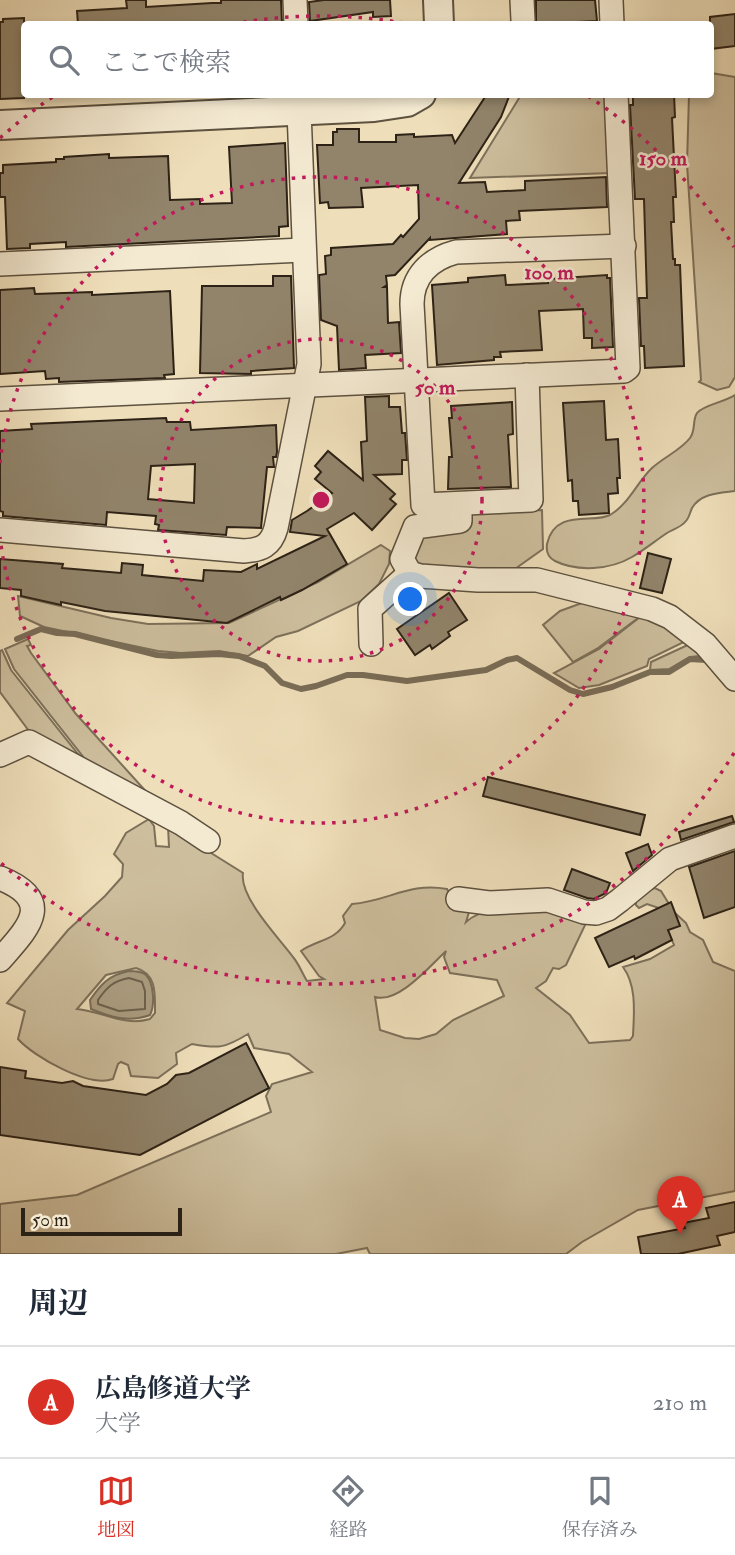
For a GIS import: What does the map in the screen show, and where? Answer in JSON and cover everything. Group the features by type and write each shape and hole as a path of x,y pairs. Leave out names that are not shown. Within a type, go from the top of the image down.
{"street":[{"path":"295,0 296,21"},
{"path":"438,0 439,21"},
{"path":"611,0 612,21"},
{"path":"0,125 382,107 414,98"},
{"path":"0,399 624,372 628,368 616,98"},
{"path":"0,530 244,551 263,548 269,543 276,528 309,364 299,111"},
{"path":"527,375 531,500 423,505 412,295 423,271 437,258 456,252 624,246"},
{"path":"0,264 303,250"},
{"path":"460,504 460,521 415,527 402,559 410,573 478,580 537,580 652,608 670,617 705,644 735,678"},
{"path":"371,644 370,609 410,573"},
{"path":"0,755 29,742 181,823 208,841"},
{"path":"458,899 489,903 548,900 584,912 596,913 620,900 670,859 735,836"},
{"path":"0,878 18,885 28,897 33,913 29,927 0,960"}],"shaded area":[{"path":"714,74 735,77 735,377 729,387 717,390 699,382 701,380 687,164 689,98 714,98"},
{"path":"519,98 606,98 610,173 470,178"},
{"path":"735,395 735,491 700,499 683,524 614,565 573,567 550,558 547,544 551,533 558,526 575,519 603,517 617,510 652,468 690,438 697,413"},
{"path":"542,510 543,549 512,571 418,565 411,557 419,535 470,527 470,514"},
{"path":"381,545 390,551 389,564 379,584 361,601 298,631 276,637 248,656 219,651 158,651 44,627 20,616 18,596 148,624 229,623 318,582"},
{"path":"590,600 642,615 598,648 573,662 543,625 560,611"},
{"path":"644,614 688,640 649,659 647,666 599,685 579,688 554,673 599,649"},
{"path":"28,639 31,645 27,646 31,653 76,714 151,797 92,768 14,669 5,649"},
{"path":"692,643 701,653 700,656 690,657 669,669 650,670 651,662"},
{"path":"2,650 11,670 86,764 29,731 0,692"},
{"path":"149,819 154,826 156,846 169,847 168,826 243,873 243,883 253,905 295,960 307,981 324,979 301,951 331,937 341,929 345,923 343,916 352,904 410,890 447,889 454,904 470,909 466,922 487,911 528,906 587,921 566,965 559,969 553,968 546,981 536,988 570,1015 589,1043 630,1040 633,1036 633,991 623,967 650,959 674,945 659,908 647,904 639,908 636,905 636,900 646,891 655,888 661,891 690,932 703,940 713,962 735,971 735,1191 638,1210 566,1254 370,1254 367,1248 336,1254 0,1254 0,1204 77,1195 271,1112 266,1096 272,1084 312,1072 289,1054 254,1048 248,1034 222,1046 192,1044 176,1053 177,1064 158,1078 131,1076 128,1065 121,1062 113,1079 103,1081 62,1069 36,1054 18,1039 25,1011 7,1003 68,930 122,877 123,864 114,854 126,833","holes":["446,951 444,957 450,973 497,980 504,996 453,1020 436,1034 419,1039 405,1038 380,1030 375,997 394,995 423,974","136,968 148,975 153,986 155,1013 150,1019 122,1020 77,1009 106,975"]}],"water":[{"path":"129,971 146,975 151,983 153,1006 150,1015 135,1019 120,1018 91,1009 90,1000 102,985 116,975"}],"building":[{"path":"126,0 146,0 146,7 221,3 221,0 281,0 282,21 78,21 77,11 127,8"},
{"path":"390,0 391,16 373,17 373,12 310,21 309,2"},
{"path":"536,0 595,0 597,21 536,21"},
{"path":"735,14 735,46 714,49 714,21 710,21 710,17"},
{"path":"24,18 24,21 21,21 21,98 24,98 0,99 0,22 3,22 3,19"},
{"path":"484,98 508,98 501,117 459,183 485,182 487,192 525,190 525,181 606,177 607,207 519,211 520,220 506,221 507,234 430,238 395,275 386,276 387,285 384,287 387,287 388,323 399,322 401,353 365,355 366,368 339,370 337,326 321,320 319,275 326,274 325,256 331,255 331,248 393,244 401,235 403,237 419,219 418,185 361,188 363,207 329,208 328,202 320,203 317,145 333,145 333,132 337,132 337,129 359,129 359,142 396,142 396,135 414,134 414,137 452,135 455,143"},
{"path":"633,98 674,98 675,117 672,118 676,197 673,197 674,222 671,222 673,259 675,265 680,265 684,366 645,368 644,346 641,346 639,298 647,298 644,199 635,199 630,105 633,105"},
{"path":"285,143 288,226 279,227 279,236 66,247 66,242 30,244 30,248 7,249 5,197 0,197 0,173 3,173 3,165 56,162 56,159 64,157 109,154 109,158 168,156 170,200 200,199 200,204 232,203 229,147"},
{"path":"505,275 506,285 548,283 548,279 607,275 607,278 610,278 613,347 592,348 592,338 584,338 583,309 539,311 542,350 500,352 501,357 494,357 494,360 437,365 432,285"},
{"path":"273,276 291,276 294,368 251,371 251,374 200,373 202,286 273,286"},
{"path":"34,288 35,294 92,292 92,295 170,291 174,374 164,375 165,378 59,382 59,378 46,379 45,371 0,374 0,290"},
{"path":"389,396 389,407 400,407 407,460 402,460 402,474 374,475 395,494 390,499 396,504 372,530 354,513 327,529 347,564 302,590 281,600 280,597 227,623 105,611 61,602 61,605 21,596 21,590 0,588 0,559 63,564 62,568 121,573 122,563 143,565 142,575 203,581 204,570 241,572 257,564 257,569 325,536 290,532 292,520 314,506 313,503 332,493 315,479 321,472 315,466 328,451 363,480 361,442 367,441 365,397"},
{"path":"604,401 606,440 618,439 618,493 608,494 609,513 579,515 578,501 573,501 572,480 568,481 563,403"},
{"path":"512,402 513,434 508,435 511,487 448,489 449,457 452,457 449,418 452,418 451,406"},
{"path":"166,418 167,422 190,422 191,430 276,425 277,452 276,457 273,457 274,467 267,467 261,528 227,527 226,535 158,530 159,525 155,524 156,516 107,512 106,525 3,516 0,511 0,431 32,429 31,424","holes":["195,464 194,503 148,499 151,466"]},
{"path":"648,553 671,559 662,593 640,588"},
{"path":"449,593 467,620 448,632 450,636 432,649 430,645 415,655 397,629"},
{"path":"488,777 645,815 640,835 483,796"},
{"path":"732,816 734,822 681,840 679,832"},
{"path":"648,844 652,855 633,871 626,853"},
{"path":"735,851 735,907 704,918 689,867"},
{"path":"572,869 610,883 606,893 594,899 564,890"},
{"path":"671,902 680,926 668,930 672,940 635,959 634,956 609,967 595,938"},
{"path":"246,1043 269,1088 140,1155 0,1135 0,1067 26,1071 25,1078 62,1083 73,1081 83,1086 146,1095 167,1084 176,1075 189,1073"},
{"path":"735,1202 735,1232 717,1236 720,1245 678,1254 641,1254 638,1237 685,1228 683,1223 709,1218 706,1208"}],"waterway":[{"path":"17,639 41,629 75,634 157,655 239,656 265,666 282,683 301,689 347,675 407,681 486,670 517,658 570,690 583,694 612,687 650,672 669,672 690,659 706,660"}],"place":[{"name":"広島修道大学","path":"680,1234"}]}
